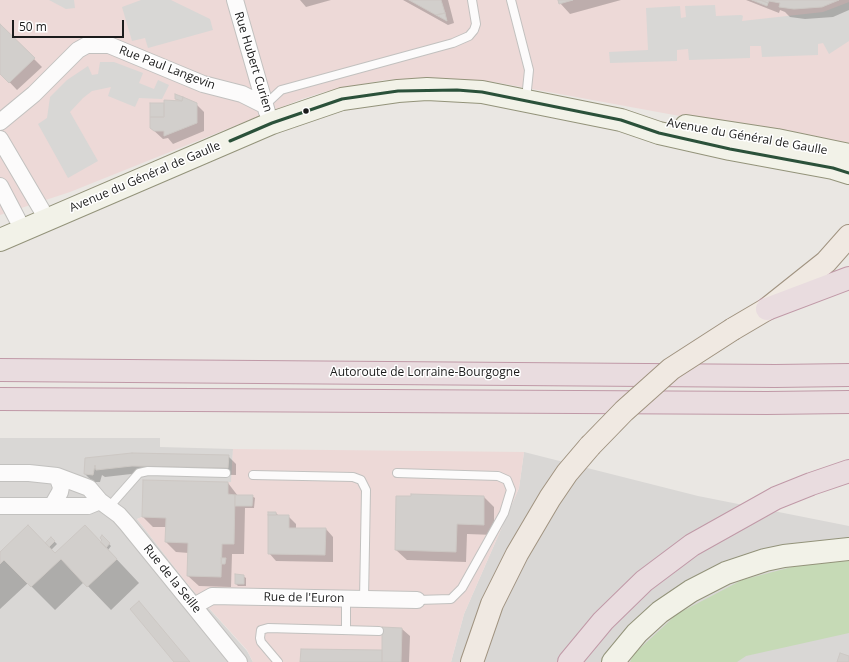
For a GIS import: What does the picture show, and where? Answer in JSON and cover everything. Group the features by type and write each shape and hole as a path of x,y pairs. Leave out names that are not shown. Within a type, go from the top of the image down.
{"highway":[{"path":"767,309 849,278"},
{"name":"Autoroute de Lorraine-Bourgogne","path":"0,370 775,376 849,375"},
{"path":"0,399 767,404 849,402"},
{"path":"569,662 603,621 638,587 692,545 776,498 849,471"}],"main road":[{"name":"Avenue du Général de Gaulle","path":"0,240 268,114 342,99 398,91 457,90 482,92 526,100 621,120 673,136 730,149 833,168 849,173"},
{"name":"Avenue du Général de Gaulle","path":"621,120 661,122 745,134 849,154"},
{"path":"472,662 492,604 516,554 567,473 590,446 654,383 682,362 767,309 826,262 849,236"},
{"path":"613,662 637,633 660,612 691,591 726,573 765,560 784,556 849,549"}],"street":[{"name":"Rue Hubert Curien","path":"235,0 268,114"},
{"name":"Rue Paul Langevin","path":"0,122 34,94 78,50 87,46 98,45 109,45 203,84 242,94 268,114"},
{"path":"0,140 47,219"},
{"path":"0,186 23,230"},
{"name":"Rue de la Seille","path":"0,473 29,473 57,476 89,488 127,524 239,662"},
{"path":"52,506 61,488 57,476"},
{"path":"0,506 88,506 105,504"},
{"name":"Rue de l'Euron","path":"194,606 212,596 417,600"}],"lane":[{"path":"268,114 281,90 453,43 469,36 474,30 476,24 472,0"},
{"path":"511,0 529,70 526,100"},
{"path":"105,504 139,473 148,471 226,473"},
{"path":"397,473 498,476 507,480 511,490 504,513 462,588 451,599 417,600"},
{"path":"253,475 354,477 361,480 366,490 364,599"},
{"path":"346,599 346,630"},
{"path":"278,662 261,642 260,638 262,630 268,628 379,631"}],"shaded area":[{"path":"0,0 849,0 849,147 494,82 442,78 384,80 324,92 302,99 70,192 0,215"},
{"path":"49,0 74,0 75,8 66,9"},
{"path":"141,0 171,0 210,19 213,30 148,48 145,38 132,41 122,7"},
{"path":"849,2 849,41 829,54 823,43 818,44 818,55 762,57 761,46 750,46 750,58 689,60 688,49 677,50 677,61 610,63 609,52 648,50 646,8 680,6 681,18 686,17 685,6 715,5 716,16 741,15 743,16 742,21 823,12"},
{"path":"100,62 114,62 143,73 139,83 154,89 158,80 169,85 162,99 139,98 135,107 108,96 111,87 92,91 83,98 70,112 98,161 68,178 38,124 47,118 50,97 67,80 88,66 92,75 98,74"},
{"path":"0,438 160,438 160,447 233,449 232,482 137,519 189,586 247,651 253,662 0,662"},
{"path":"233,449 524,452 519,488 464,614 451,662 253,662 247,650 189,586 137,519 142,517 143,480 231,482"},
{"path":"524,452 698,496 849,526 849,662 451,662 464,614 519,488"}],"green space":[{"path":"849,561 849,633 746,656 737,662 630,662 634,654 677,614 742,580 807,563"}],"building":[{"path":"409,0 441,0 445,13 436,15"},
{"path":"558,0 573,0 559,4"},
{"path":"752,0 760,0 768,3 767,6"},
{"path":"760,0 839,0 822,7 794,9 779,7 780,3 769,1 768,3"},
{"path":"445,13 447,21 436,15"},
{"path":"0,24 35,58 9,83 0,74"},
{"path":"175,94 183,97 182,101 175,99"},
{"path":"183,97 197,103 197,123 164,136 164,131 154,131 150,128 150,117 164,117 164,100 182,101"},
{"path":"150,103 164,103 164,117 150,117"},
{"path":"132,453 229,455 228,468 132,466 96,470 95,465 93,475 84,474 85,458"},
{"path":"143,480 228,482 228,494 235,495 234,544 222,544 221,577 187,576 188,543 165,542 166,518 142,517"},
{"path":"411,494 484,496 484,525 457,524 456,552 395,550 396,496 411,496"},
{"path":"235,495 253,495 252,506 235,506"},
{"path":"268,512 276,512 276,515 268,515"},
{"path":"268,515 289,515 289,528 326,528 325,555 268,554"},
{"path":"28,525 55,553 85,525 117,559 87,587 61,559 31,587 4,560 0,564 0,552"},
{"path":"102,535 110,543 106,548 100,542 102,540 100,538"},
{"path":"51,537 55,541 49,547 45,543"},
{"path":"221,558 226,558 225,564 221,564"},
{"path":"235,574 244,575 244,584 235,584"},
{"path":"139,601 190,662 174,662 130,609"},
{"path":"382,627 402,628 401,662 382,662"},
{"path":"301,649 382,650 382,662 300,662"},
{"path":"840,653 849,656 849,662 837,662"}],"transit line":[{"path":"230,141 272,123 342,99 398,91 457,90 482,92 621,120 659,133 730,149 833,168 849,173"}]}
